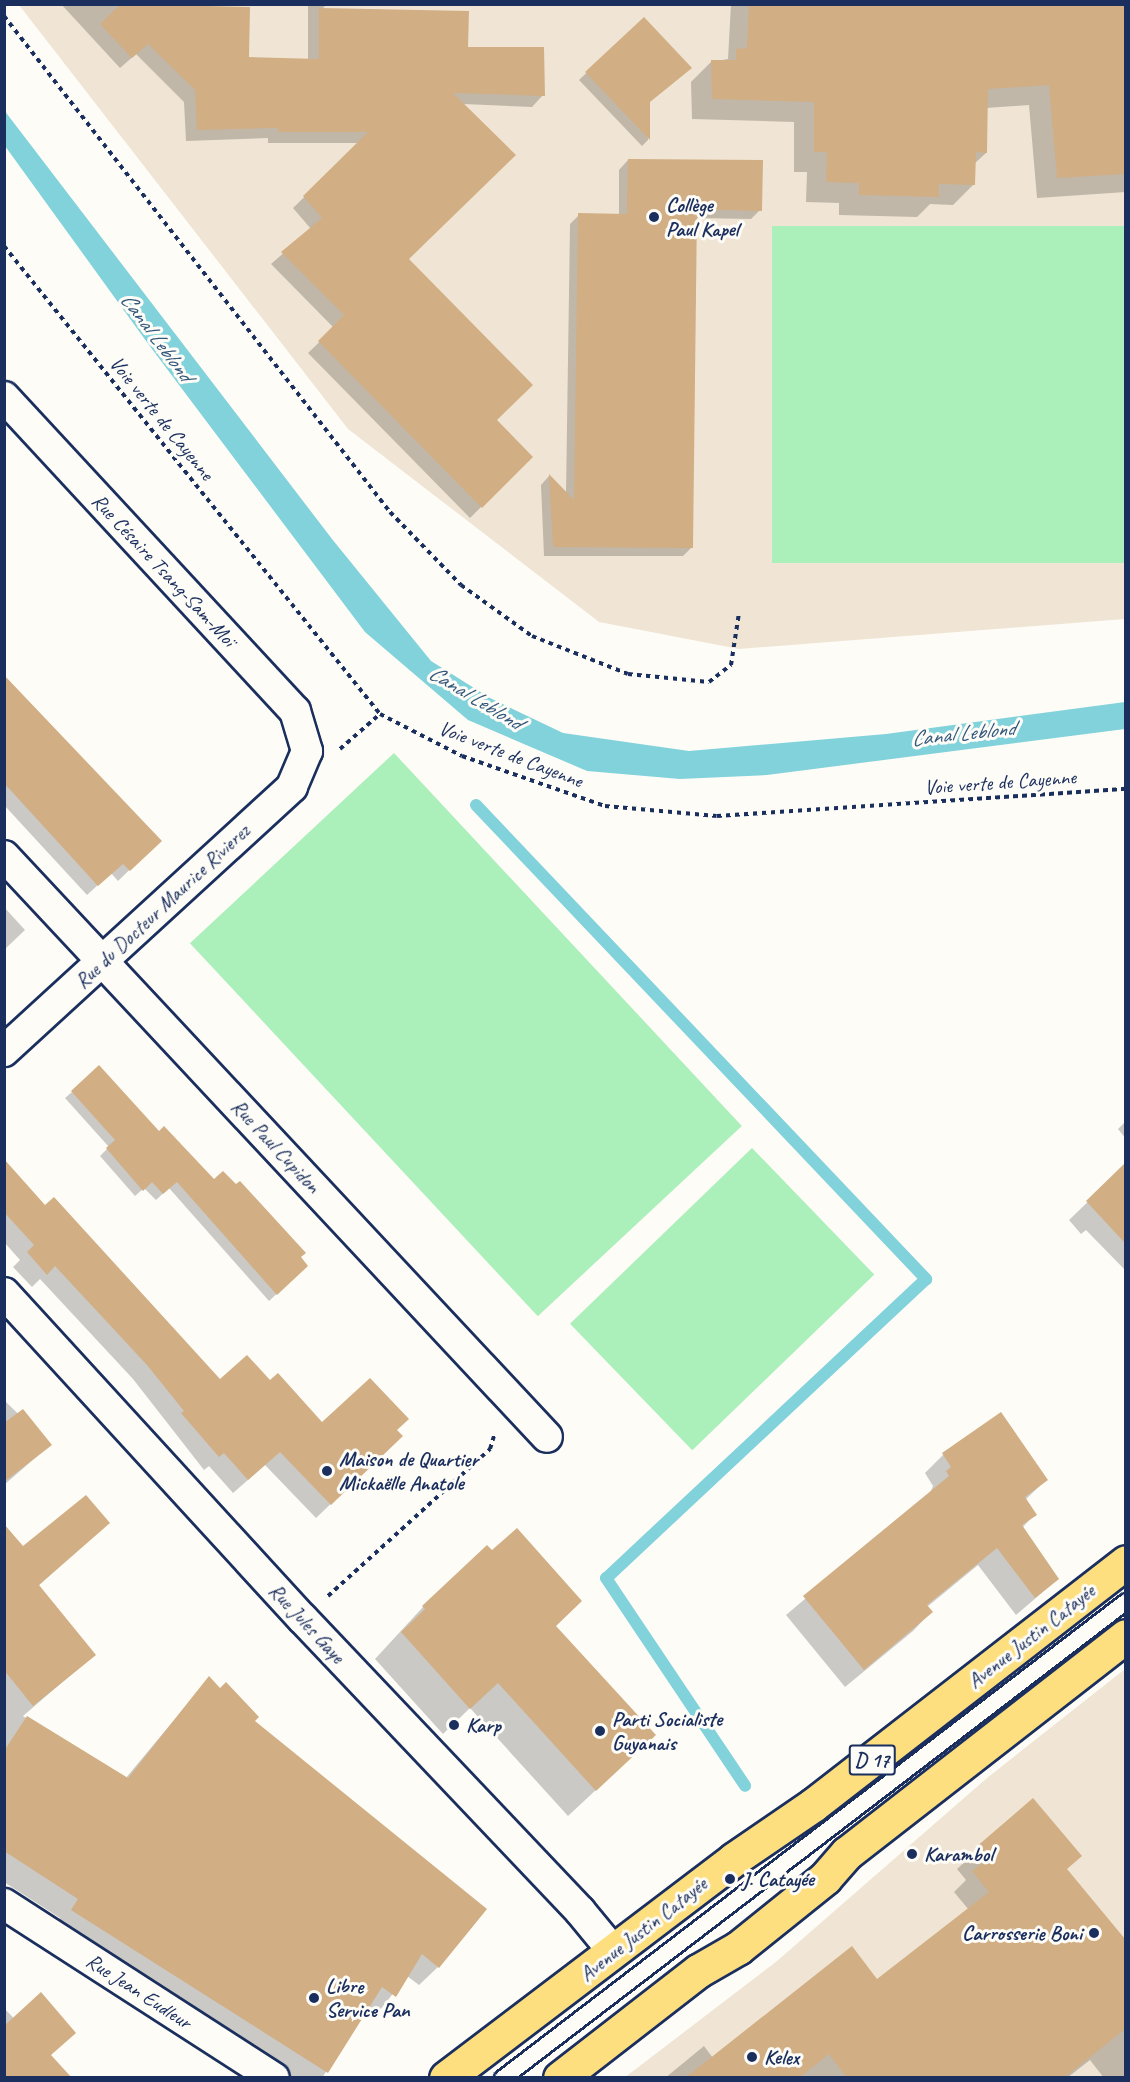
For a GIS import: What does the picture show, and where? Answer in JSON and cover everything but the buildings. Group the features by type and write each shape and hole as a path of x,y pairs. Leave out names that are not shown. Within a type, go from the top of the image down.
{"main road":[{"name":"Avenue Justin Catayée","path":"446,2078 734,1859 813,1805 1125,1562"},
{"name":"D 17","path":"560,2078 698,1971 738,1948 825,1878 847,1853 1125,1636"}],"street":[{"name":"Rue Césaire Tsang-Sam-Moï","path":"4,398 295,711 307,751"},
{"name":"Rue du Docteur Maurice Rivierez","path":"4,1051 292,787 307,751"},
{"name":"Rue Paul Cupidon","path":"4,856 103,960 506,1397 547,1437"},
{"name":"Rue Jules Gaye","path":"4,1293 303,1619 580,1911 613,1951"},
{"name":"Rue Jean Eudleur","path":"4,1904 274,2078"}],"lane":[{"path":"502,2078 1125,1601"}],"path":[{"path":"4,16 390,512 461,585 532,636 628,674 709,682 731,665 740,613"},
{"name":"Voie verte de Cayenne","path":"4,246 380,714 462,756 605,806 717,816 1125,789"},
{"path":"307,751 334,754 380,714"},
{"path":"303,1619 490,1449 506,1397"}],"shaded area":[{"name":"Collège Paul Kapel","path":"19,5 1125,5 1125,619 739,649 599,622 348,429"},
{"path":"1125,1669 1125,2077 624,2078 777,1961 987,1778"}],"green space":[{"path":"772,226 1125,226 1125,563 772,563"},
{"path":"394,753 742,1126 538,1316 190,943"},
{"path":"752,1148 874,1275 692,1450 570,1324"}],"water":[{"name":"Canal Leblond","path":"4,110 332,539 431,661 490,698 563,733 689,751 886,734 1125,702 1125,729 767,775 680,779 587,771 468,720 365,632 149,345 5,146"}],"waterway":[{"path":"476,805 926,1279 606,1578 745,1786"}],"place":[{"name":"Collège Paul Kapel","path":"654,217"},
{"name":"Maison de Quartier Mickaëlle Anatole","path":"327,1471"},
{"name":"Karp","path":"454,1725"},
{"name":"Parti Socialiste Guyanais","path":"600,1731"},
{"name":"Karambol","path":"912,1854"},
{"name":"J. Catayée","path":"730,1879"},
{"name":"Carrosserie Boni","path":"1094,1933"},
{"name":"Libre Service Pan","path":"314,1998"},
{"name":"Kelex","path":"752,2057"}]}
